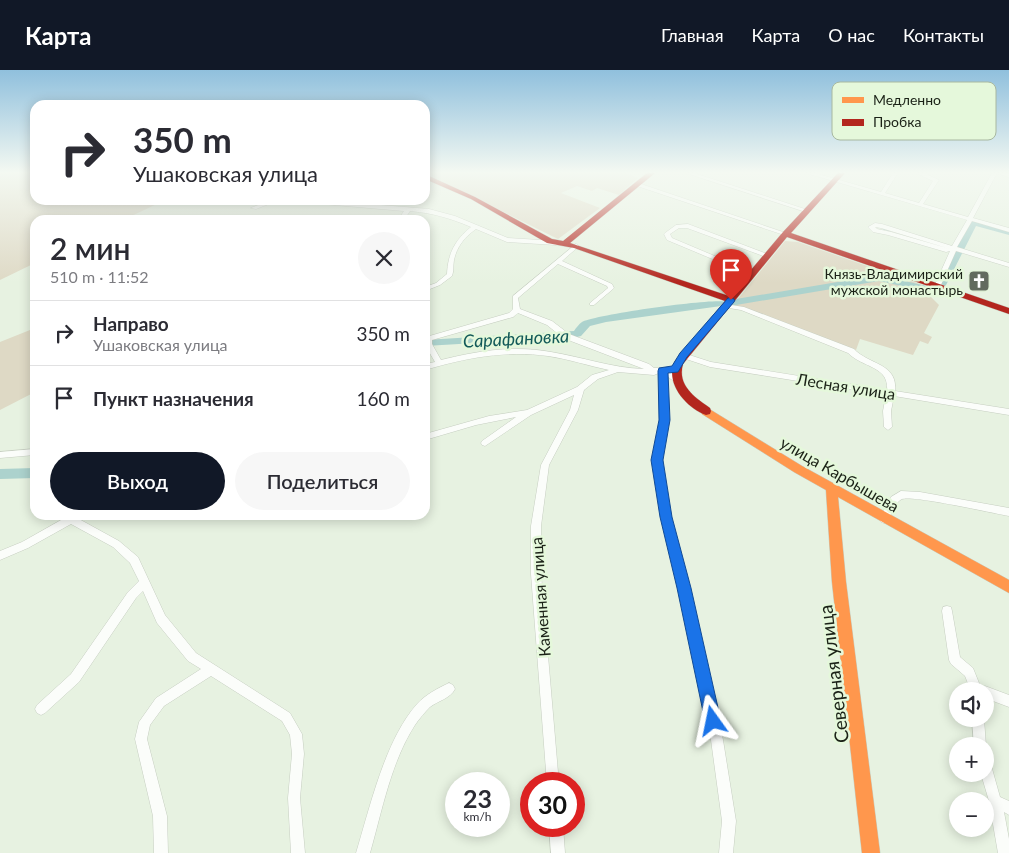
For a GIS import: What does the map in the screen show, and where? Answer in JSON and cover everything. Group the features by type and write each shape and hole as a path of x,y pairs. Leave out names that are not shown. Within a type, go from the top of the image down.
{"main road":[{"path":"496,210 565,244 728,303"},
{"path":"565,244 608,210"},
{"path":"676,374 683,355 786,234 810,210"},
{"path":"786,234 1009,311"},
{"name":"улица Карбышева","path":"676,374 697,405 748,439 832,490 1009,587"},
{"name":"Северная улица","path":"832,490 840,591 872,853"}],"street":[{"path":"404,215 408,210"},
{"path":"411,210 453,217 507,240 565,244 558,262 515,297 517,310"},
{"path":"713,210 786,234"},
{"path":"800,210 808,212"},
{"path":"935,210 1009,230"},
{"path":"943,289 954,248 976,210"},
{"path":"954,248 946,250 889,233 875,231 871,227 875,225 882,226 954,248 1009,265"},
{"path":"430,287 438,284 450,275 450,260 453,249 461,237 474,226"},
{"path":"753,274 669,239 667,234 678,226 688,226 768,256"},
{"path":"558,262 610,285 611,288 592,304"},
{"path":"728,303 851,351 860,360 885,370 891,377 892,393 886,411 888,427"},
{"path":"430,340 434,336 510,315 517,310"},
{"path":"517,310 547,321 556,326 566,336 658,371 676,374"},
{"path":"430,348 439,363"},
{"path":"430,366 464,356 517,351 550,354 618,371 658,371"},
{"name":"Лесная улица","path":"683,355 710,364 1009,412"},
{"path":"484,443 528,413 580,389 595,377 618,371"},
{"path":"658,371 664,420 657,460 666,517 684,588 717,740 729,821 726,853"},
{"name":"Каменная улица","path":"552,772 536,574 536,526 545,465 574,410 580,389"},
{"path":"430,436 489,419 528,413"},
{"path":"0,455 30,452"},
{"name":"улица Карбышева","path":"884,519 894,500 901,494 1009,512"},
{"path":"0,556 26,545 70,520"},
{"path":"80,520 116,544 134,560 160,619 192,657 286,718 296,734 298,754 294,798 298,853"},
{"path":"41,708 75,678 132,595 144,583"},
{"path":"947,611 955,660 969,672 975,682"},
{"path":"161,853 160,816 141,739 145,722 160,702 210,670"},
{"path":"363,853 390,768 409,723 422,707 449,689"},
{"path":"994,696 1009,701"},
{"path":"990,782 996,801 1004,853"},
{"path":"996,801 1009,808"},
{"path":"557,837 558,853"}],"shaded area":[{"path":"0,210 145,210 134,215 30,215 30,265 0,280"},
{"path":"499,210 598,210 558,239"},
{"path":"785,241 798,242 931,288 931,297 939,305 924,333 932,337 928,344 920,341 913,355 860,339 856,350 733,305"},
{"path":"30,330 30,395 0,410 0,342"}],"waterway":[{"name":"Сарафановка","path":"960,249 974,223 1009,232"},
{"path":"883,229 890,231"},
{"name":"Сарафановка","path":"730,303 879,278 938,291 959,251"},
{"name":"Сарафановка","path":"430,343 577,334 586,324 606,319 721,303"},
{"name":"Сарафановка","path":"0,474 30,473"}],"traffic: slow":[{"path":"706,411 798,469 1009,587"},
{"path":"832,490 839,582 871,853"}],"traffic: jam":[{"path":"494,210 550,241 576,246 731,300"},
{"path":"565,243 607,210"},
{"path":"706,411 688,397 679,385 676,378 678,363 808,210"},
{"path":"786,234 1009,311"}],"place":[{"name":"Князь-Владимирский мужской монастырь","path":"979,281"}],"route":[{"path":"713,721 684,588 666,517 657,460 664,420 663,371 675,369 683,355 731,300"}]}
